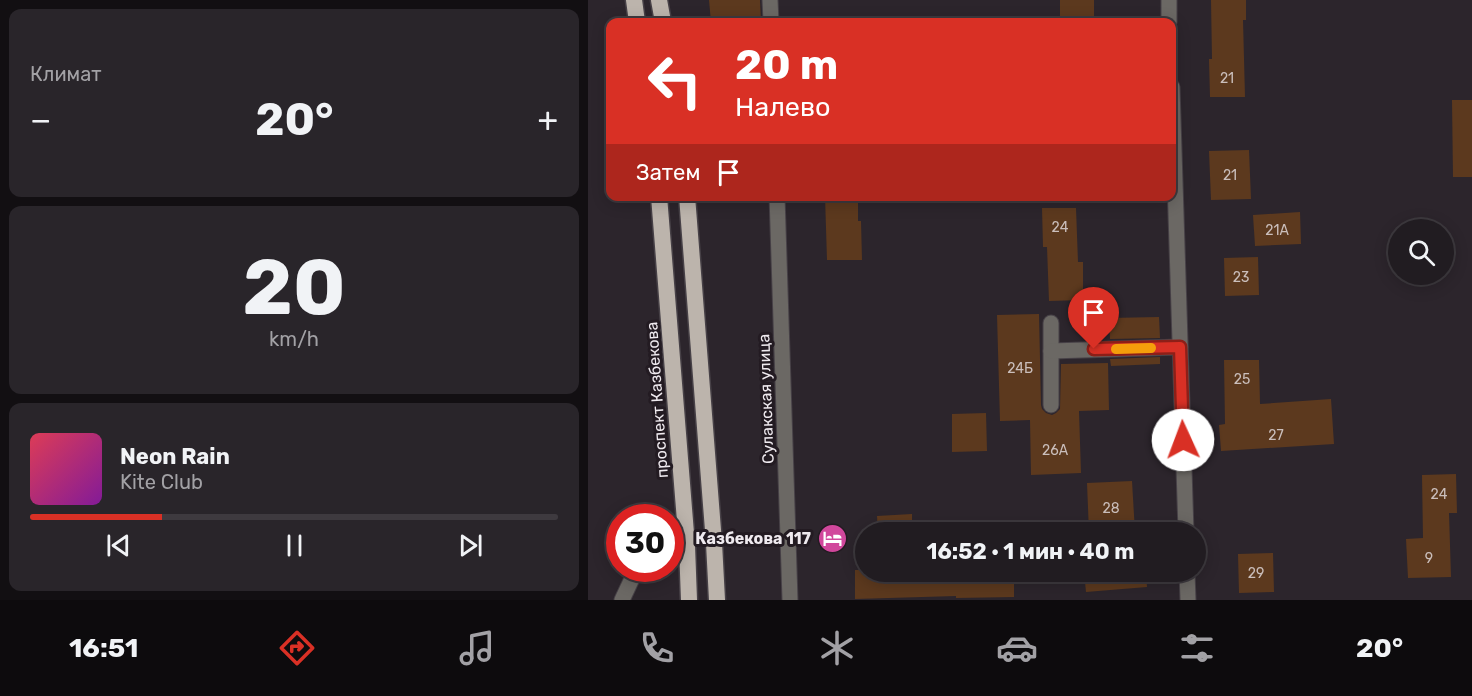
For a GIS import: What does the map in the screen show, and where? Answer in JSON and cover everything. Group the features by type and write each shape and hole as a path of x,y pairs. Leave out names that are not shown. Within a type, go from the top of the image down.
{"highway":[{"path":"633,0 636,18"},
{"path":"659,0 662,18"},
{"name":"проспект Казбекова","path":"659,201 687,546 689,600"},
{"path":"687,201 717,600"}],"street":[{"path":"770,0 771,18"},
{"path":"1169,0 1169,18"},
{"name":"Сулакская улица","path":"777,201 790,600"},
{"path":"1176,201 1186,522"},
{"path":"1051,323 1051,405"},
{"path":"1051,351 1180,347"},
{"path":"622,600 630,582"},
{"path":"1187,582 1188,600"}],"building":[{"path":"709,0 760,0 761,18 711,18"},
{"path":"1060,0 1094,0 1094,18 1060,18"},
{"path":"1211,0 1246,0 1246,20 1243,20 1245,97 1210,97"},
{"path":"1452,100 1472,100 1472,177 1453,177"},
{"path":"1249,150 1251,199 1211,200 1209,151"},
{"path":"825,201 858,201 862,260 827,260"},
{"path":"1042,208 1076,208 1078,262 1083,262 1083,300 1049,301 1047,247 1043,247"},
{"path":"1300,212 1301,244 1255,246 1253,215"},
{"path":"1258,257 1259,295 1225,296 1224,258"},
{"path":"1039,314 1041,405 1046,413 1052,415 1060,409 1061,364 1108,363 1109,410 1079,411 1081,473 1031,475 1030,420 1000,421 997,315"},
{"path":"1159,317 1160,338 1110,339 1109,318"},
{"path":"1160,357 1160,364 1111,366 1110,359"},
{"path":"1224,360 1259,360 1260,404 1331,399 1334,444 1221,451 1219,425 1225,424"},
{"path":"986,413 987,451 952,452 952,414"},
{"path":"1456,474 1457,513 1449,513 1451,577 1408,578 1406,539 1423,538 1422,475"},
{"path":"1132,481 1134,522 1089,522 1087,483"},
{"path":"912,514 912,522 877,522 877,516"},
{"path":"1273,553 1274,592 1239,593 1238,554"},
{"path":"855,582 1014,582 1014,597 855,599"},
{"path":"1085,582 1147,582 1147,587 1086,592"}],"slow traffic":[{"path":"1116,349 1151,348"}],"place":[{"name":"Казбекова 117","path":"832,538"}],"route":[{"path":"1094,349 1180,347 1183,440"}]}
